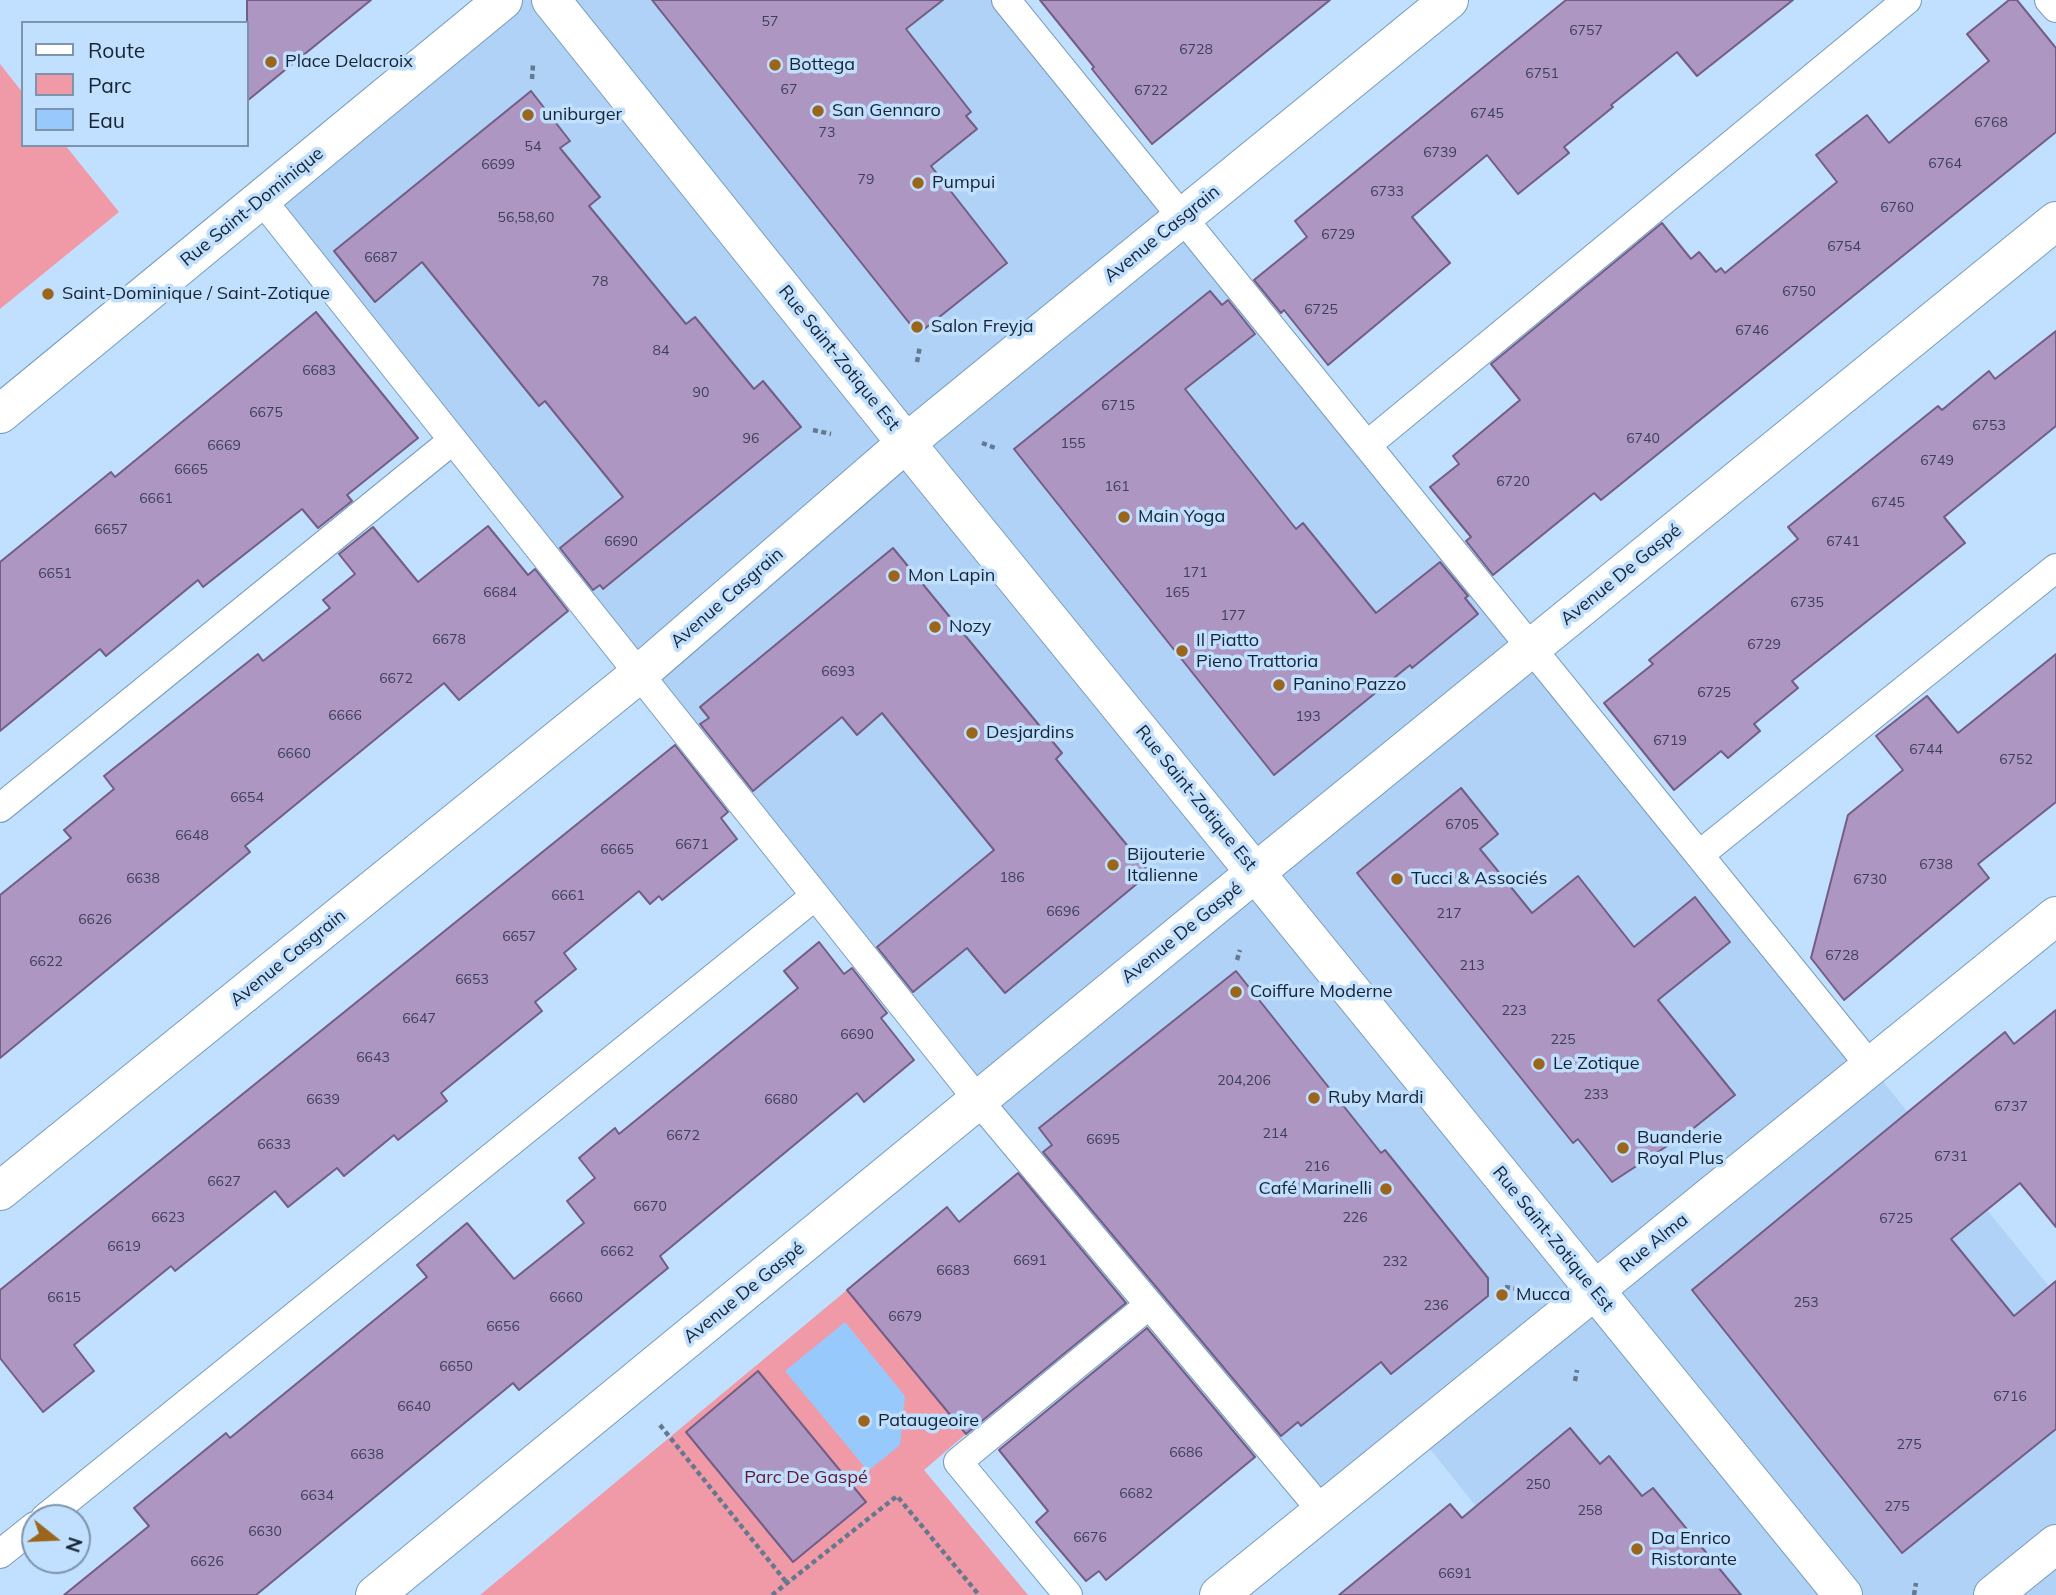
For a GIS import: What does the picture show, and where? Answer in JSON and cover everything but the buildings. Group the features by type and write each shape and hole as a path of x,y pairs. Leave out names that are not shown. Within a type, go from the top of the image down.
{"street":[{"name":"Rue Saint-Dominique","path":"0,414 503,0"},
{"name":"Rue Saint-Zotique Est","path":"551,0 906,443 1843,1595"},
{"name":"Avenue Casgrain","path":"0,1191 639,674 906,443 1449,0"},
{"name":"Avenue De Gaspé","path":"382,1593 1256,872 2056,221"},
{"name":"Rue Alma","path":"1219,1595 2056,916"},
{"path":"1993,1595 2056,1544"}],"lane":[{"path":"1006,0 1871,1067"},
{"path":"1367,445 1907,0"},
{"path":"2049,0 2056,8"},
{"path":"262,200 978,1100 1322,1511"},
{"path":"0,808 453,440"},
{"path":"1699,855 2056,568"},
{"path":"61,1504 815,896"},
{"path":"1068,1595 958,1462 1149,1305"},
{"path":"0,1554 21,1537"}],"path":[{"path":"531,79 533,65"},
{"path":"917,362 920,346"},
{"path":"813,430 831,434"},
{"path":"981,443 998,449"},
{"path":"660,1425 787,1583"},
{"path":"772,1595 897,1496 979,1595"},
{"path":"1914,1595 1916,1583"}],"shaded area":[{"path":"503,0 1006,0 2056,1295 2056,1595 1547,1595 1418,1434 1322,1511 262,200"}],"green space":[{"path":"0,64 21,90 21,147 67,147 119,212 0,309"},
{"name":"Parc De Gaspé","path":"847,1290 966,1434 924,1470 1028,1595 480,1595"}],"water":[{"name":"Pataugeoire","path":"845,1322 905,1396 900,1445 868,1471 785,1371"}],"place":[{"name":"Place Delacroix","path":"271,62"},
{"name":"Bottega","path":"775,65"},
{"name":"San Gennaro","path":"818,111"},
{"name":"uniburger","path":"528,115"},
{"name":"Pumpui","path":"918,183"},
{"name":"Saint-Dominique / Saint-Zotique","path":"48,294"},
{"name":"Salon Freyja","path":"917,327"},
{"name":"Main Yoga","path":"1124,517"},
{"name":"Mon Lapin","path":"894,576"},
{"name":"Nozy","path":"935,627"},
{"name":"Il Piatto Pieno Trattoria","path":"1182,651"},
{"name":"Panino Pazzo","path":"1279,685"},
{"name":"Desjardins","path":"972,733"},
{"name":"Bijouterie Italienne","path":"1113,865"},
{"name":"Tucci & Associés","path":"1397,879"},
{"name":"Coiffure Moderne","path":"1236,992"},
{"name":"Le Zotique","path":"1539,1064"},
{"name":"Ruby Mardi","path":"1314,1098"},
{"name":"Buanderie Royal Plus","path":"1623,1148"},
{"name":"Café Marinelli","path":"1386,1189"},
{"name":"Mucca","path":"1502,1295"},
{"name":"Pataugeoire","path":"864,1421"},
{"name":"Da Enrico Ristorante","path":"1637,1549"}]}
